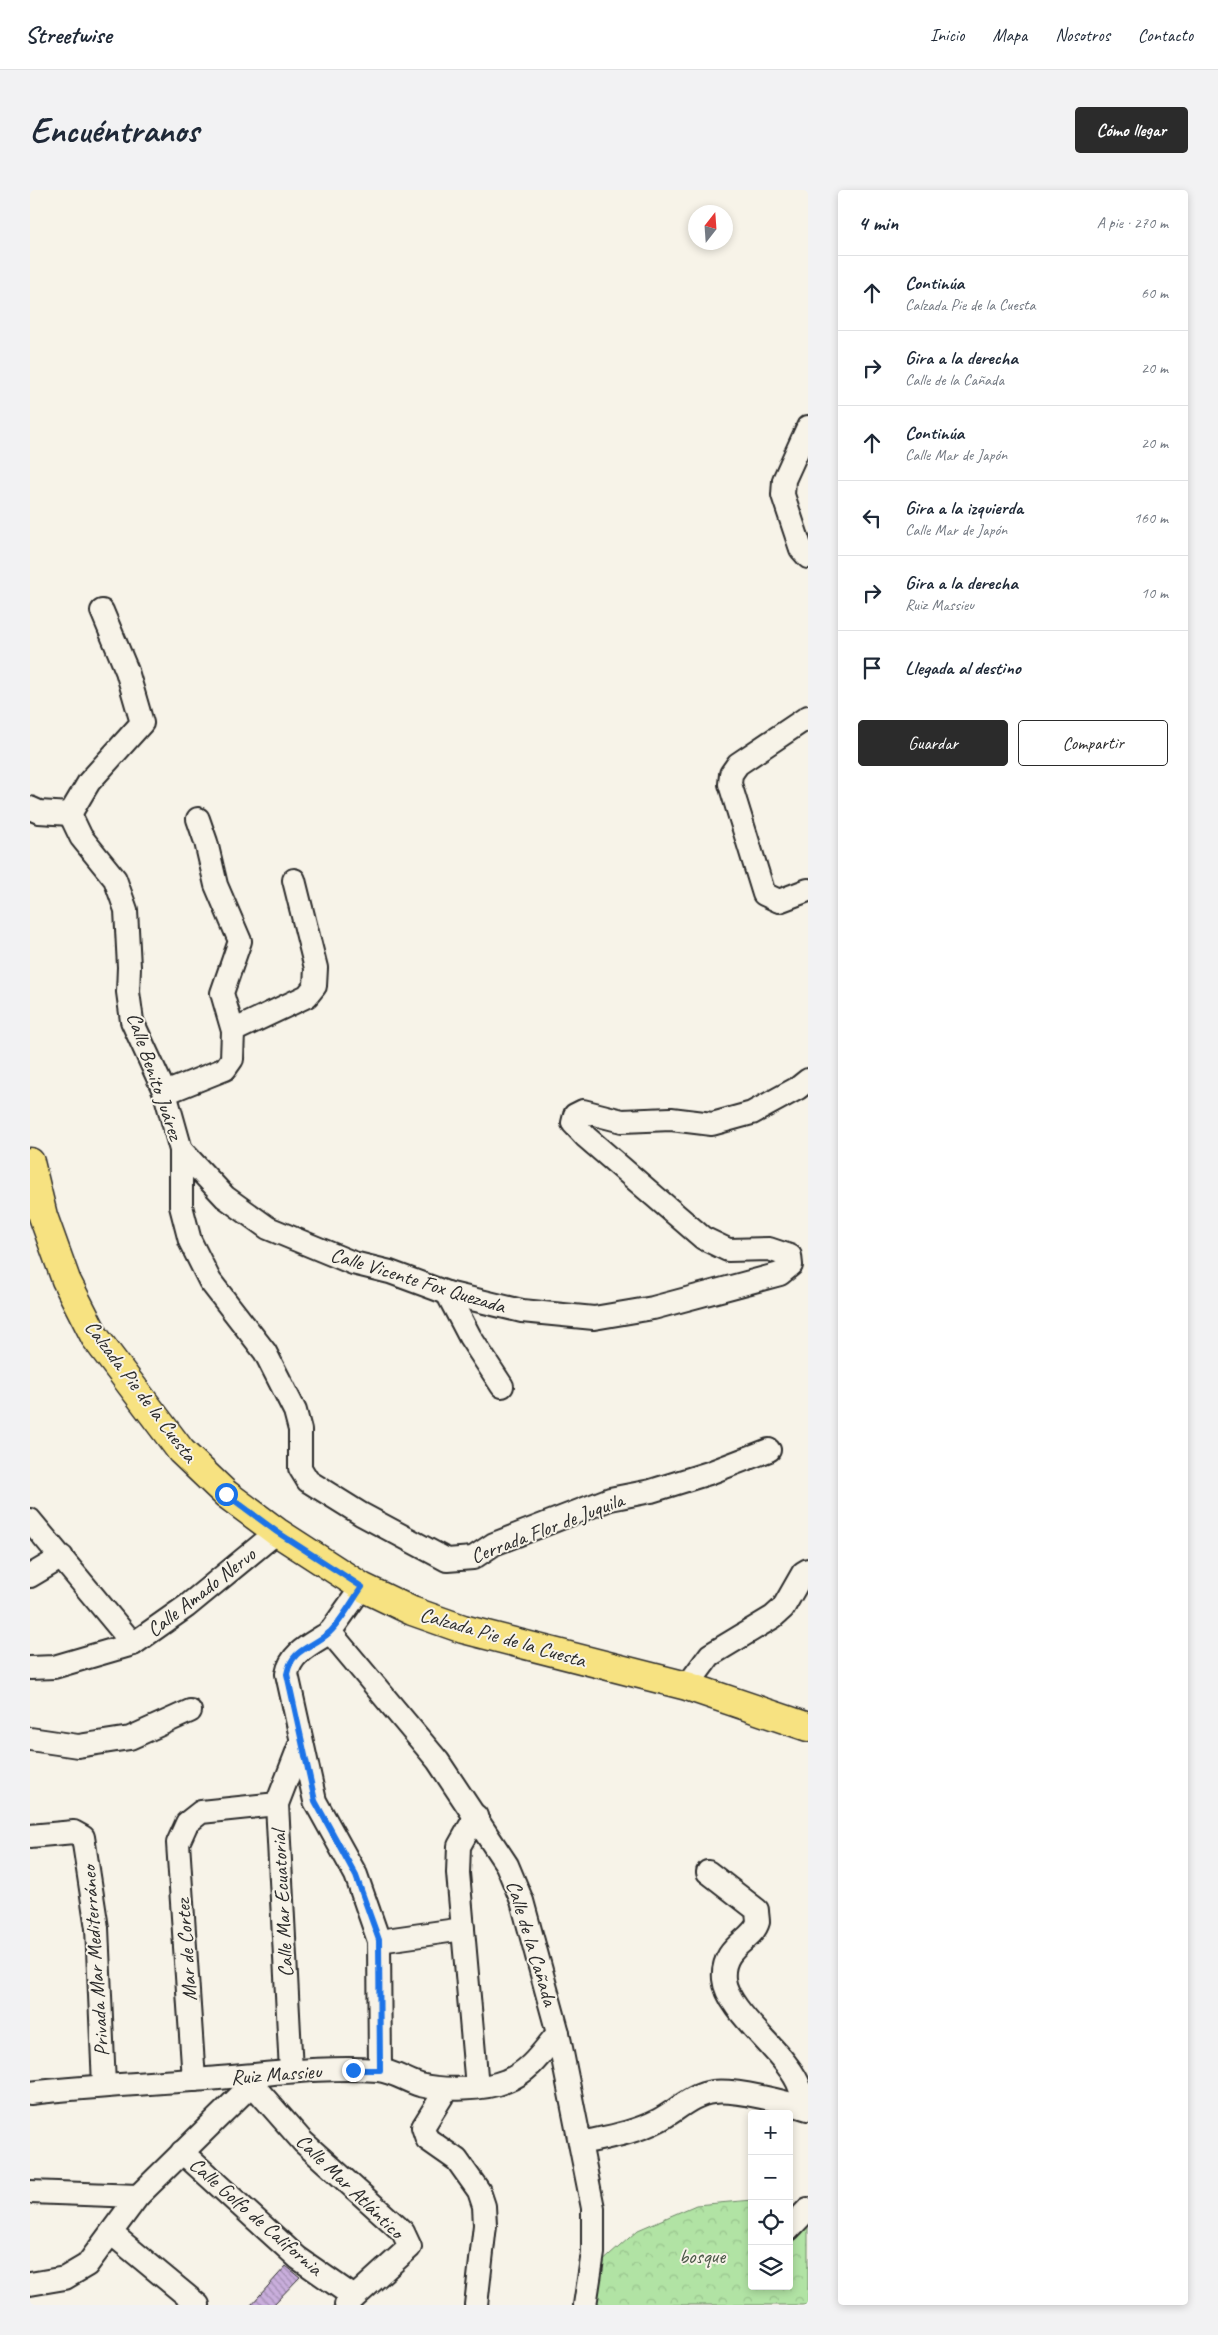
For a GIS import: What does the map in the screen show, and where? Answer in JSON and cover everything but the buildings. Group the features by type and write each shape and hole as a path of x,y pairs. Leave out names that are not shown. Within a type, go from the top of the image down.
{"main road":[{"name":"Calzada Pie de la Cuesta","path":"30,1162 43,1216 63,1271 95,1337 182,1451 226,1494 277,1532 362,1587 412,1611 463,1629 687,1686 808,1726"}],"street":[{"path":"808,427 784,480 783,495 801,549 808,557"},
{"path":"30,808 39,812 70,814 89,782 142,723 128,671 102,611"},
{"path":"808,716 738,764 731,774 730,784 764,894 779,902 808,890"},
{"name":"Calle Benito Juárez","path":"70,814 80,838 115,879 126,910 129,967 128,992 132,1021 165,1092 181,1150 181,1206 190,1241 210,1281 265,1352 295,1411 300,1430 300,1468 308,1481"},
{"path":"165,1092 225,1069 232,1059 233,1031 222,993 240,941 216,885 206,842 198,819"},
{"path":"233,1031 307,996 315,986 316,968 294,880"},
{"name":"Calle Vicente Fox Quezada","path":"181,1150 225,1197 268,1228 353,1263 390,1272 448,1294 522,1311 594,1318 653,1308 780,1274 791,1265 790,1256 769,1249 728,1250 703,1238 573,1123 575,1115 583,1111 622,1120 671,1119 712,1124 752,1114 798,1088 808,1080"},
{"path":"448,1294 470,1337 502,1386"},
{"name":"Cerrada Flor de Juquila","path":"308,1481 361,1514 446,1560 462,1560 473,1558 494,1544 610,1499 651,1491 690,1479 769,1450"},
{"name":"Calle Amado Nervo","path":"30,1520 133,1644 187,1606 277,1532"},
{"path":"30,1576 62,1557"},
{"path":"687,1686 710,1655 773,1618 782,1608 803,1573 808,1570"},
{"path":"362,1587 330,1632 296,1654 289,1663 287,1674 315,1801 356,1876 379,1940 380,2070"},
{"name":"Calle de la Cañada","path":"330,1632 438,1761 507,1865 522,1901 558,2033 593,2208 593,2253 585,2305"},
{"path":"30,1668 54,1667 133,1644"},
{"path":"30,1739 78,1746 130,1738 190,1711"},
{"name":"Calle Mar Ecuatorial","path":"291,2071 277,1804 301,1742"},
{"name":"Mar de Cortez","path":"194,2080 178,1843 187,1822 201,1812 277,1804"},
{"path":"476,1816 459,1846 458,1873 477,2086"},
{"name":"Privada Mar Mediterráneo","path":"30,1836 74,1832 83,1837 97,1928 104,2085"},
{"path":"581,2142 633,2132 659,2120 696,2097 712,2092 728,2092 805,2108 800,2088 792,2075 731,1999 724,1980 726,1963 736,1945 754,1931 758,1922 757,1910 708,1872"},
{"path":"379,1940 463,1929"},
{"name":"Ruiz Massieu","path":"30,2093 104,2085 194,2080 248,2080 291,2071 380,2070 421,2085 446,2090 506,2081 530,2068 558,2033"},
{"path":"30,2284 65,2278 87,2265 138,2196 182,2152 248,2080"},
{"name":"Calle Mar Atlántico","path":"248,2080 303,2142 403,2232 410,2247 350,2301"},
{"path":"446,2090 423,2128 427,2139 457,2160 479,2191 484,2206 485,2225 476,2305"},
{"name":"Calle Golfo de California","path":"182,2152 298,2258 350,2301"},
{"path":"30,2192 138,2196"},
{"path":"793,2225 808,2209"},
{"path":"111,2232 198,2305"}],"green space":[{"name":"bosque","path":"748,2200 748,2290 793,2290 793,2208 808,2212 808,2305 573,2305 591,2272 638,2230 696,2205"}],"route":[{"path":"226,1494 277,1532 362,1587 330,1632 296,1654 289,1663 287,1674 315,1801 356,1876 379,1940 380,2070 353,2070"}]}
